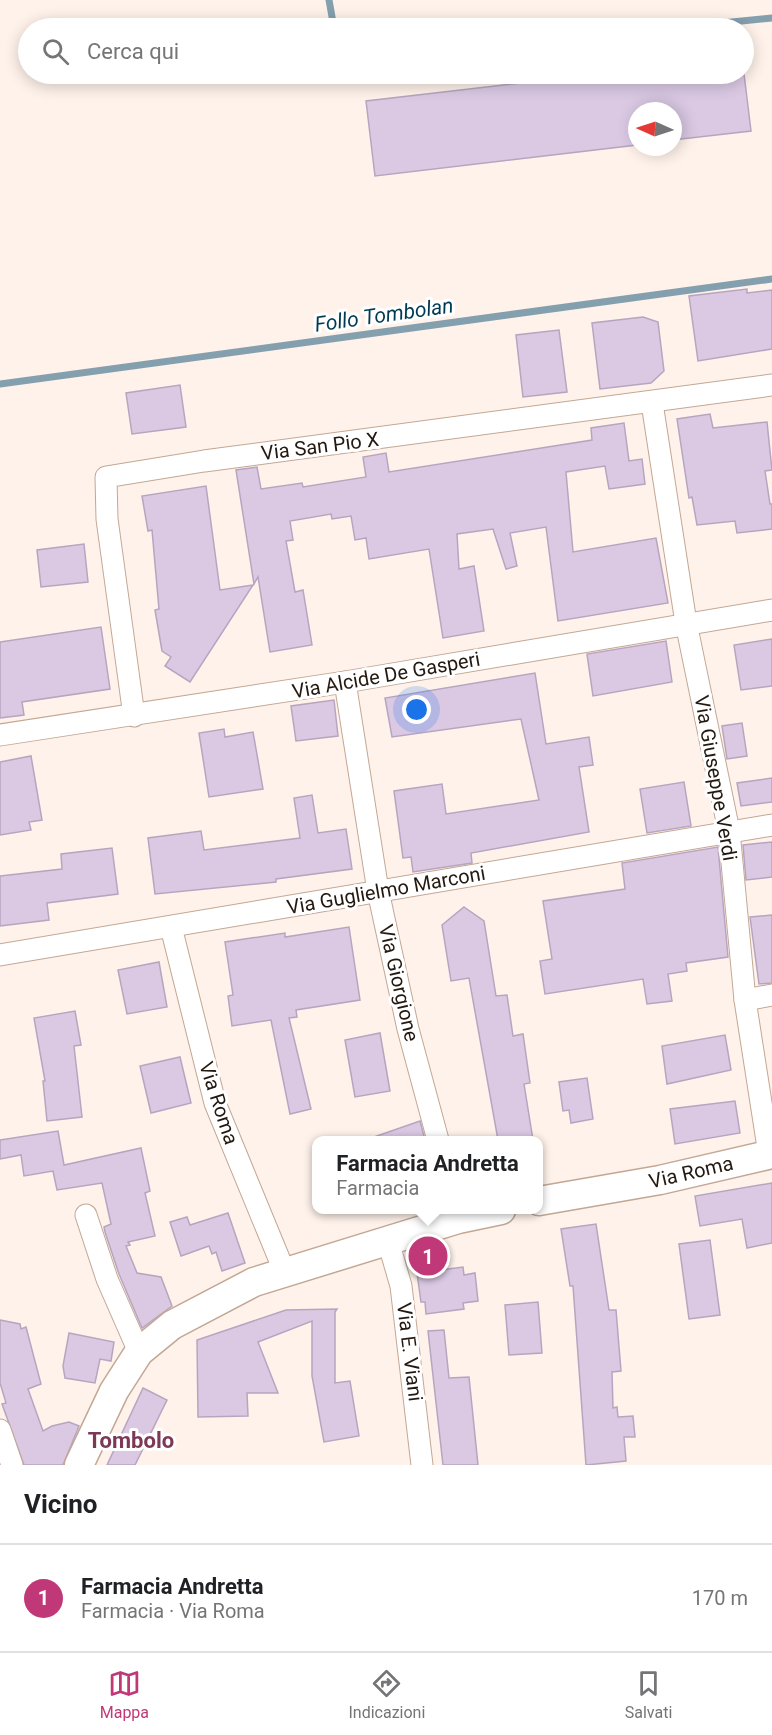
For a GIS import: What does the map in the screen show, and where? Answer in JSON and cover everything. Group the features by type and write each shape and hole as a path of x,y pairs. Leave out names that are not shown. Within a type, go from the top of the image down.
{"main road":[{"name":"Via Roma","path":"543,1200 660,1180 770,1154"},
{"path":"79,1465 114,1391 139,1352 172,1324 254,1282 388,1241 457,1214"}],"street":[{"name":"Via San Pio X","path":"134,716 107,519 106,477 204,461 652,403 772,385"},
{"name":"Via Giuseppe Verdi","path":"652,403 686,623 729,831 745,1000 770,1154"},
{"name":"Via Alcide De Gasperi","path":"0,735 345,682 772,610"},
{"name":"Via Giorgione","path":"345,682 378,891 408,1029 437,1136"},
{"name":"Via Guglielmo Marconi","path":"0,955 772,825"},
{"name":"Via Roma","path":"171,927 215,1103 285,1273"},
{"path":"745,1000 772,995"},
{"path":"86,1215 107,1279 139,1352"},
{"name":"Via E. Viani","path":"388,1241 401,1287 422,1465"},
{"path":"0,1430 12,1465"}],"building":[{"path":"511,84 745,84 751,131 682,139 682,102 628,102 628,146 375,176 366,101"},
{"path":"747,289 747,293 772,290 772,349 698,361 689,296"},
{"path":"643,317 658,322 664,371 651,383 600,389 592,323"},
{"path":"559,330 567,392 523,397 516,335"},
{"path":"180,385 186,427 132,434 126,393"},
{"path":"710,414 713,428 767,422 772,470 765,471 770,504 772,504 772,529 737,533 735,521 697,525 692,497 689,498 677,419"},
{"path":"624,423 629,461 642,459 645,484 609,489 605,466 566,472 573,552 656,538 668,603 558,621 546,527 510,533 517,566 506,569 493,529 457,534 459,569 474,566 484,631 443,638 429,549 369,559 366,538 355,540 351,516 332,519 331,514 290,521 293,540 286,541 295,592 303,590 312,645 270,652 258,577 254,584 236,470 257,467 261,489 302,483 303,487 366,477 363,457 386,453 389,472 592,440 591,428"},
{"path":"206,486 220,590 253,585 190,682 165,666 171,657 162,651 155,610 159,609 152,530 148,531 142,496"},
{"path":"84,544 88,582 41,587 37,550"},
{"path":"101,627 110,689 22,702 24,715 0,718 0,642"},
{"path":"772,639 772,686 741,690 734,645"},
{"path":"666,641 672,682 593,696 587,654"},
{"path":"535,673 546,744 589,737 593,765 579,767 589,832 471,853 472,863 413,872 411,857 403,858 394,791 442,784 446,814 539,800 521,719 392,737 385,698"},
{"path":"334,700 338,736 296,741 291,706"},
{"path":"742,723 747,756 727,759 722,726"},
{"path":"224,729 225,737 253,732 263,789 209,797 199,733"},
{"path":"31,756 42,820 29,822 31,830 0,835 0,762"},
{"path":"772,778 772,802 741,806 737,783"},
{"path":"684,782 691,826 647,833 640,789"},
{"path":"312,795 318,833 346,829 352,869 276,879 276,882 155,894 148,838 201,831 204,850 300,838 294,798"},
{"path":"772,842 772,877 746,880 743,845"},
{"path":"718,847 728,957 686,963 687,971 668,974 672,1001 647,1004 643,979 545,994 540,961 552,959 543,901 625,889 622,863"},
{"path":"112,848 118,894 47,903 49,920 0,926 0,876 62,869 61,854"},
{"path":"464,907 484,921 496,996 507,995 513,1036 523,1034 530,1083 524,1084 532,1136 497,1136 469,978 451,981 442,925"},
{"path":"772,915 772,983 759,984 750,917"},
{"path":"349,927 360,1000 296,1010 297,1017 289,1018 311,1109 290,1114 271,1020 232,1026 228,996 233,995 225,942 285,933 285,937"},
{"path":"159,962 167,1007 127,1014 118,970"},
{"path":"75,1011 81,1045 74,1046 82,1117 47,1121 43,1081 45,1081 34,1018"},
{"path":"380,1033 390,1091 355,1097 345,1040"},
{"path":"725,1035 731,1070 667,1084 662,1046"},
{"path":"180,1057 191,1103 151,1113 140,1066"},
{"path":"587,1078 593,1119 571,1123 569,1110 563,1111 559,1082"},
{"path":"735,1101 740,1133 675,1144 670,1109"},
{"path":"420,1121 424,1136 377,1136"},
{"path":"58,1131 64,1165 141,1148 150,1191 145,1193 155,1236 128,1242 130,1245 126,1246 137,1273 161,1277 172,1306 142,1328 119,1274 105,1232 104,1227 111,1224 102,1183 57,1190 53,1171 24,1176 21,1155 0,1159 0,1140"},
{"path":"772,1183 772,1243 747,1248 742,1219 700,1226 695,1196"},
{"path":"228,1213 245,1263 222,1271 216,1252 212,1254 209,1246 181,1256 170,1222 187,1217 190,1225"},
{"path":"596,1224 609,1310 616,1310 621,1371 612,1372 613,1408 617,1407 618,1417 633,1416 635,1437 624,1437 626,1461 586,1465 573,1286 570,1286 561,1229"},
{"path":"710,1240 720,1315 689,1319 679,1244"},
{"path":"463,1267 464,1275 475,1273 478,1301 463,1303 464,1309 426,1314 425,1302 421,1302 417,1273"},
{"path":"538,1302 542,1353 509,1355 505,1305"},
{"path":"337,1309 335,1312 335,1383 350,1381 359,1436 324,1442 312,1376 312,1321 258,1342 278,1393 247,1393 248,1416 198,1417 197,1340 286,1310"},
{"path":"0,1320 20,1324 21,1329 26,1327 41,1384 28,1389 43,1431 69,1422 79,1426 63,1465 24,1465 2,1404 6,1403 0,1383"},
{"path":"444,1330 449,1378 469,1377 478,1465 443,1465 428,1331"},
{"path":"69,1333 114,1342 111,1361 100,1359 95,1383 65,1378 63,1366"},
{"path":"143,1388 167,1400 135,1465 107,1465"}],"waterway":[{"path":"329,0 332,18"},
{"path":"754,20 772,18"},
{"name":"Follo Tombolan","path":"0,384 772,279"}],"place":[{"name":"Farmacia Andretta","path":"428,1256"}],"district":[{"name":"Tombolo","path":"131,1440"}]}
